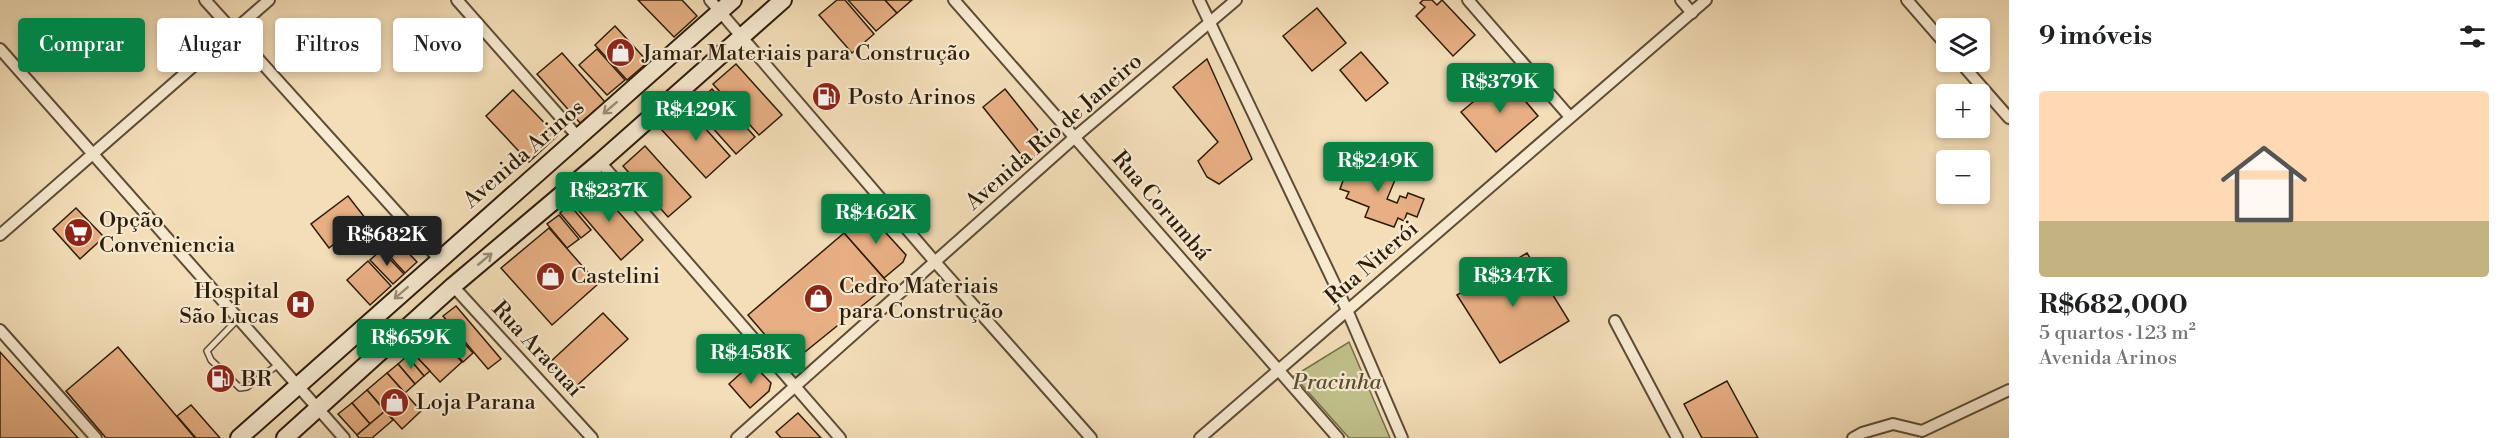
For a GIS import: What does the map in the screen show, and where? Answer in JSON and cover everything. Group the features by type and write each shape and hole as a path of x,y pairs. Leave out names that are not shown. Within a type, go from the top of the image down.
{"main road":[{"path":"285,438 453,286 600,162 783,0"},
{"name":"Avenida Arinos","path":"239,438 578,136 721,4"}],"street":[{"path":"205,0 221,18"},
{"path":"246,18 268,0"},
{"path":"457,0 578,136"},
{"name":"Rua Corumbá","path":"954,0 1338,438"},
{"path":"1199,0 1347,310 1402,438"},
{"name":"Avenida Rio de Janeiro","path":"737,438 1075,137 1236,0"},
{"path":"1468,0 1570,117"},
{"path":"1681,0 1692,13"},
{"name":"Rua Niterói","path":"1200,438 1706,0"},
{"path":"1907,0 1936,33"},
{"path":"721,4 742,37 936,263 1091,438"},
{"path":"0,49 344,438"},
{"path":"263,64 439,259"},
{"path":"0,235 185,72"},
{"path":"1969,72 2009,118"},
{"path":"600,162 840,438"},
{"name":"Rua Aracuaí","path":"453,286 592,438"},
{"path":"1616,321 1677,438"},
{"path":"0,330 96,438"},
{"path":"1852,438 1893,424 1923,435 2009,390"}],"lane":[{"path":"238,319 207,351 211,360 240,388 248,387 279,364"}],"green space":[{"name":"Pracinha","path":"1349,342 1390,438 1349,438 1294,376"}],"building":[{"path":"638,0 682,0 697,16 674,37"},
{"path":"837,0 845,0 874,34 852,53 819,15"},
{"path":"848,0 885,0 897,13 876,31"},
{"path":"885,0 912,0 897,13"},
{"path":"1423,0 1432,0 1437,5 1442,0 1475,35 1453,56 1416,16 1425,7 1420,3"},
{"path":"1317,8 1346,43 1312,71 1283,36"},
{"name":"Jamar Materiais para Construção","path":"615,26 648,62 627,80 595,45"},
{"path":"597,49 625,80 607,95 579,65"},
{"path":"1361,52 1388,83 1366,101 1340,70"},
{"path":"562,53 605,102 580,123 537,74"},
{"path":"1207,59 1252,159 1219,184 1207,177 1198,161 1218,142 1173,87"},
{"path":"736,64 782,115 759,135 713,84"},
{"path":"1504,76 1538,116 1496,152 1461,112"},
{"path":"712,89 755,137 736,154 693,106"},
{"path":"1005,89 1049,144 1027,162 983,107"},
{"path":"513,90 557,136 529,162 486,116"},
{"path":"686,107 730,156 706,178 661,129"},
{"path":"645,146 691,197 668,217 623,166"},
{"path":"1357,152 1386,163 1381,175 1395,180 1387,199 1397,203 1400,196 1406,198 1408,193 1424,199 1417,217 1407,213 1404,221 1398,218 1394,227 1365,217 1369,207 1346,198 1349,192 1340,189 1345,175 1357,179 1360,171 1356,168 1357,164 1353,162"},
{"path":"597,187 643,240 621,260 574,205"},
{"path":"348,196 366,219 329,248 311,224"},
{"path":"569,204 591,230 581,238 560,213"},
{"name":"Opção Conveniencia","path":"76,208 104,237 80,259 53,229"},
{"path":"867,212 906,255 903,262 884,278 844,233"},
{"path":"559,215 579,239 567,248 547,224"},
{"name":"Castelini","path":"549,228 598,284 552,325 501,268"},
{"name":"Cedro Materiais para Construção","path":"844,233 889,284 790,364 748,315"},
{"path":"394,238 417,262 405,273 383,249"},
{"path":"381,250 404,274 393,284 370,260"},
{"path":"1527,253 1569,321 1500,363 1457,295"},
{"path":"368,261 391,286 370,305 347,280"},
{"path":"456,306 501,359 488,369 443,316"},
{"path":"603,313 628,339 572,390 548,364"},
{"path":"443,320 473,353 463,362 433,329"},
{"path":"433,331 462,362 440,382 411,351"},
{"path":"118,347 195,438 106,438 66,391"},
{"path":"411,351 430,371 424,376 407,356"},
{"path":"0,352 78,438 0,438"},
{"path":"407,356 424,376 415,384 398,364"},
{"path":"752,363 771,383 769,391 750,408 729,384"},
{"path":"398,364 415,384 405,393 387,373"},
{"name":"Loja Parana","path":"387,373 421,411 402,429 367,390"},
{"path":"1727,381 1758,438 1702,438 1684,404"},
{"path":"367,390 385,411 370,424 352,403"},
{"path":"352,403 370,424 357,435 338,414"},
{"path":"191,405 220,438 196,438 177,416"},
{"path":"385,411 393,420 372,438 359,438 357,435"},
{"path":"798,413 821,438 781,438 776,432"}],"place":[{"name":"Jamar Materiais para Construção","path":"621,53"},
{"name":"Posto Arinos","path":"827,97"},
{"name":"Opção Conveniencia","path":"78,233"},
{"name":"Castelini","path":"550,276"},
{"name":"Cedro Materiais para Construção","path":"818,299"},
{"name":"Hospital São Lucas","path":"300,304"},
{"name":"BR","path":"220,379"},
{"name":"Loja Parana","path":"395,402"}]}
